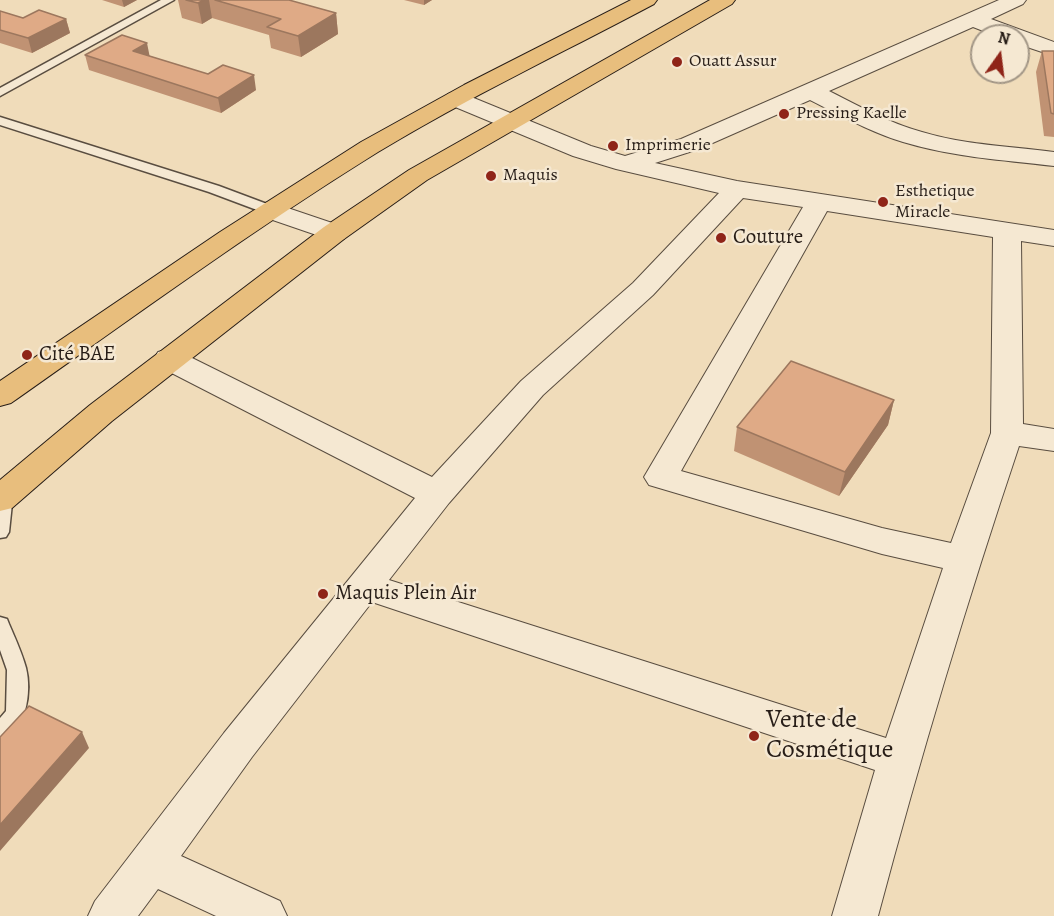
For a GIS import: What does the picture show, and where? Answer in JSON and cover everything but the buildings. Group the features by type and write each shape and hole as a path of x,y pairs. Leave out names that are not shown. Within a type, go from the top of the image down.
{"main road":[{"path":"0,396 270,210 372,146 456,99 647,0"},
{"path":"3,496 101,413 334,233 418,176 648,42 725,0"}],"street":[{"path":"625,164 690,144 1016,0"},
{"path":"972,19 984,24"},
{"path":"1030,41 1054,49"},
{"path":"810,91 894,131 914,137 952,145 1054,159"},
{"path":"456,99 582,151 625,164 737,189 1054,238"},
{"path":"111,916 238,745 437,494 532,388 643,289 737,189"},
{"path":"819,202 661,477 882,541 964,559"},
{"path":"270,210 334,233"},
{"path":"855,916 899,760 1007,433 1007,232"},
{"path":"169,359 437,494"},
{"path":"1007,433 1054,440"},
{"path":"365,586 899,760"},
{"path":"150,863 264,916"}],"lane":[{"path":"0,93 169,0"},
{"path":"0,121 214,189 270,210"},
{"path":"0,532 3,496"},
{"path":"0,624 17,670 16,713 0,733"}],"place":[{"name":"Ouatt Assur","path":"677,62"},
{"name":"Pressing Kaelle","path":"784,114"},
{"name":"Imprimerie","path":"613,146"},
{"name":"Maquis","path":"491,176"},
{"name":"Esthetique Miracle","path":"883,202"},
{"name":"Couture","path":"721,238"},
{"name":"Cité BAE","path":"27,355"},
{"name":"Maquis Plein Air","path":"323,594"},
{"name":"Vente de Cosmétique","path":"754,736"}]}
